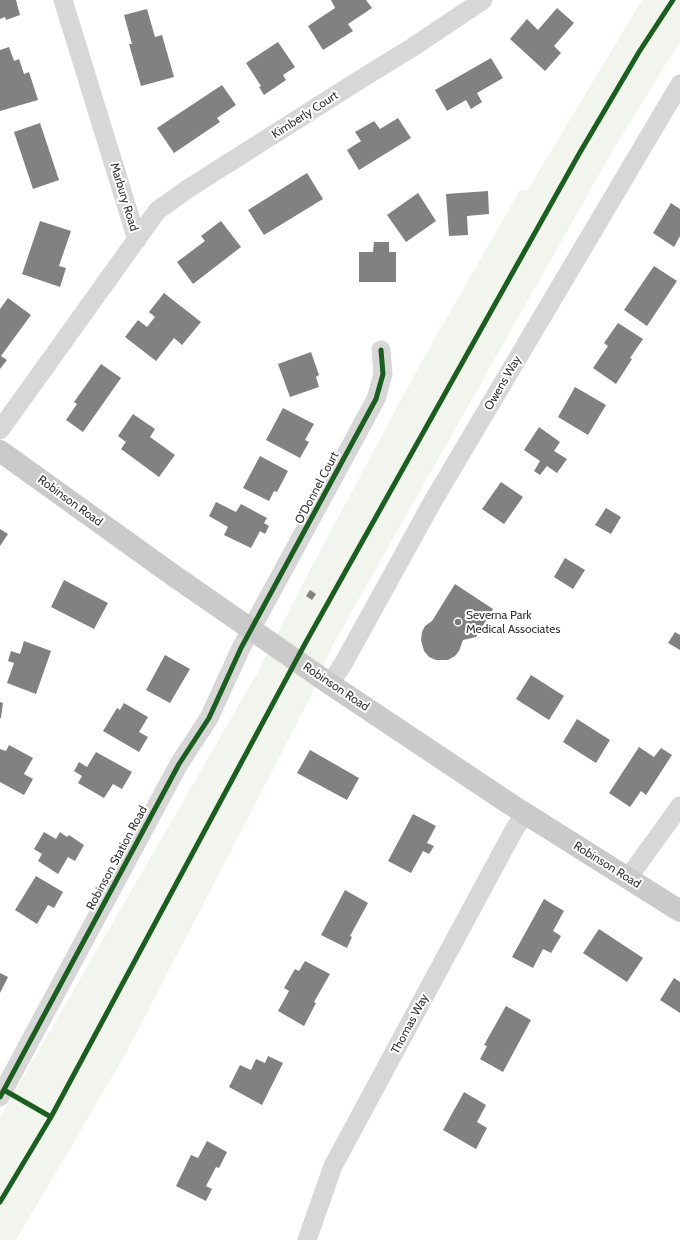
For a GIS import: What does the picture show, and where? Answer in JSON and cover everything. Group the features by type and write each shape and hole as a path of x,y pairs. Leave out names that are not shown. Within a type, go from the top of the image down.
{"main road":[{"name":"Robinson Road","path":"0,451 251,630 330,684 525,813 680,910"}],"street":[{"name":"Marbury Road","path":"0,430 136,240 63,0"},
{"name":"Kimberly Court","path":"136,240 157,211 186,190 361,78 413,47 483,0"},
{"name":"Owens Way","path":"330,684 343,664 433,501 680,84"},
{"name":"O'Donnel Court","path":"251,630 376,399 383,374 381,350"},
{"name":"Robinson Station Road","path":"0,1097 179,764 209,718 251,630"},
{"path":"628,878 680,806"},
{"name":"Thomas Way","path":"307,1240 333,1166 514,830 525,813"}],"shaded area":[{"path":"642,0 680,0 680,42 617,143 330,650 309,700 125,1055 16,1240 0,1240 0,1117 258,672 312,566 423,359 520,190 527,191"}],"building":[{"path":"0,0 16,0 20,15 6,20 5,17 0,19"},
{"path":"331,0 366,0 372,8 348,24 353,31 323,50 308,26 335,8"},
{"path":"557,8 574,23 554,46 561,53 545,71 510,39 527,19 538,30"},
{"path":"147,9 155,37 162,35 174,77 141,86 129,44 132,44 124,15"},
{"path":"278,42 295,67 283,75 286,80 264,95 259,87 261,86 246,63"},
{"path":"9,47 14,61 19,59 24,74 29,72 38,100 0,111 0,50"},
{"path":"491,58 503,78 477,93 482,102 471,109 466,100 447,111 435,90"},
{"path":"222,85 236,105 217,118 220,122 174,153 157,128"},
{"path":"398,118 411,138 359,170 347,150 361,141 355,132 374,121 380,129"},
{"path":"40,123 59,180 33,189 14,132"},
{"path":"307,173 323,199 264,235 248,210"},
{"path":"488,191 489,214 467,216 468,235 449,236 446,194"},
{"path":"418,193 436,221 406,242 387,215"},
{"path":"671,203 680,209 680,236 674,247 653,233"},
{"path":"40,221 71,231 59,266 66,268 60,287 22,274"},
{"path":"221,221 241,247 193,284 177,262 205,241 201,236"},
{"path":"374,242 389,242 389,252 396,252 396,282 359,282 359,252 373,252"},
{"path":"654,266 677,281 647,326 624,310"},
{"path":"164,293 201,322 182,345 174,338 156,361 125,337 138,320 147,327 155,317 149,312"},
{"path":"8,298 31,315 1,356 7,360 0,369 0,309"},
{"path":"618,323 643,339 630,358 632,359 616,384 593,368 608,346 604,343"},
{"path":"311,352 319,375 316,377 319,387 290,397 278,364"},
{"path":"101,364 121,378 83,432 66,420 77,404 74,402"},
{"path":"575,387 606,405 588,435 558,417"},
{"path":"283,408 314,424 305,440 309,442 300,458 266,440"},
{"path":"133,414 155,429 150,437 175,455 159,477 121,449 126,442 118,436"},
{"path":"539,427 560,442 554,451 567,459 557,473 547,466 540,475 534,471 540,461 524,450"},
{"path":"260,456 288,471 277,492 274,491 269,501 243,488"},
{"path":"501,482 523,497 504,524 482,509"},
{"path":"216,502 236,512 241,504 267,518 264,523 269,526 265,534 260,531 251,548 224,535 228,527 209,516"},
{"path":"606,508 621,517 611,534 595,525"},
{"path":"0,529 8,534 0,546"},
{"path":"565,558 585,570 573,589 554,577"},
{"path":"64,580 108,603 94,629 51,607"},
{"name":"Severna Park Medical Associates","path":"455,584 493,609 476,637 463,640 459,651 455,656 448,660 436,660 429,657 424,651 421,640 422,632 425,626 432,621"},
{"path":"310,590 316,594 312,600 306,596"},
{"path":"675,632 680,635 680,650 668,643"},
{"path":"24,641 51,651 36,694 7,683 14,663 8,661 11,651 20,654"},
{"path":"165,655 190,669 170,703 146,690"},
{"path":"531,675 564,696 549,720 516,699"},
{"path":"0,702 3,703 1,718 0,718"},
{"path":"124,703 148,717 139,732 148,737 139,752 103,731 117,708 120,710"},
{"path":"577,719 610,740 596,763 563,742"},
{"path":"9,745 33,758 24,774 33,779 24,795 0,782 0,749 6,751"},
{"path":"639,747 654,757 661,748 672,755 646,795 641,791 630,807 609,793"},
{"path":"310,750 359,778 347,800 297,773"},
{"path":"96,752 132,772 122,789 113,784 104,798 78,783 82,776 74,771 79,762 87,767"},
{"path":"413,814 436,826 427,843 434,846 429,854 423,851 411,873 388,861"},
{"path":"44,832 56,839 60,832 67,837 69,835 84,845 75,861 68,857 58,874 38,861 42,854 34,849"},
{"path":"36,876 63,892 54,908 48,905 37,924 15,910"},
{"path":"345,890 368,903 350,936 352,937 347,948 321,935"},
{"path":"544,899 564,911 553,931 561,936 551,953 543,949 533,968 512,957"},
{"path":"599,929 643,958 627,982 583,953"},
{"path":"305,961 330,974 314,1002 316,1003 304,1026 278,1011 289,991 284,988 295,969 299,971"},
{"path":"0,973 8,977 0,993"},
{"path":"674,978 680,982 680,1013 660,1000"},
{"path":"506,1006 531,1020 503,1072 480,1059 487,1046 484,1045"},
{"path":"268,1056 283,1063 262,1105 229,1087 240,1065 251,1070 256,1059 265,1063"},
{"path":"464,1092 486,1105 477,1122 487,1128 476,1149 443,1130"},
{"path":"207,1141 227,1152 219,1168 216,1167 206,1186 212,1189 206,1201 176,1186 191,1155 198,1158"}],"cycle path":[{"path":"0,1202 51,1117 306,642 579,154 639,52 673,0"},
{"path":"0,1097 179,764 209,718 241,648 376,399 383,374 381,350"},
{"path":"4,1090 51,1117"}],"place":[{"name":"Severna Park Medical Associates","path":"458,622"}]}
